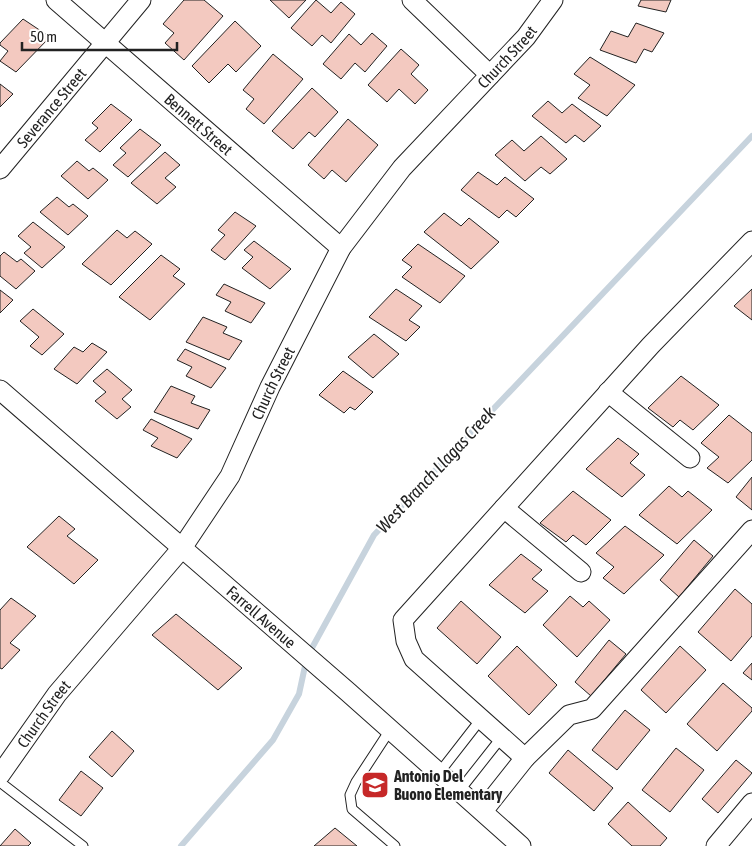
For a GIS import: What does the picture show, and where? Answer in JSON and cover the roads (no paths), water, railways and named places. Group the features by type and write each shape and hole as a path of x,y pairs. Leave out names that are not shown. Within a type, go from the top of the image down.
{"street":[{"name":"Bennett Street","path":"56,0 341,248"},
{"name":"Severance Street","path":"0,168 141,0"},
{"path":"412,0 490,75"},
{"name":"Church Street","path":"0,774 57,694 182,548 230,476 270,387 341,248 402,168 526,37 553,0"},
{"path":"525,758 414,660 406,641 403,620 651,345 752,241"},
{"name":"Farrell Avenue","path":"0,390 460,790 519,845"},
{"path":"608,392 690,458"},
{"path":"504,508 581,572"},
{"path":"483,811 525,758 569,715 592,709 749,538"},
{"path":"716,846 752,803"}],"lane":[{"path":"439,773 481,719"},
{"path":"390,730 356,782 350,795 352,809 395,846"},
{"path":"460,790 501,738"},
{"path":"0,782 83,846"}],"waterway":[{"name":"West Branch Llagas Creek","path":"181,846 273,740 299,694 307,657 374,535 752,136"}],"place":[{"name":"Antonio Del Buono Elementary","path":"375,785"}]}
